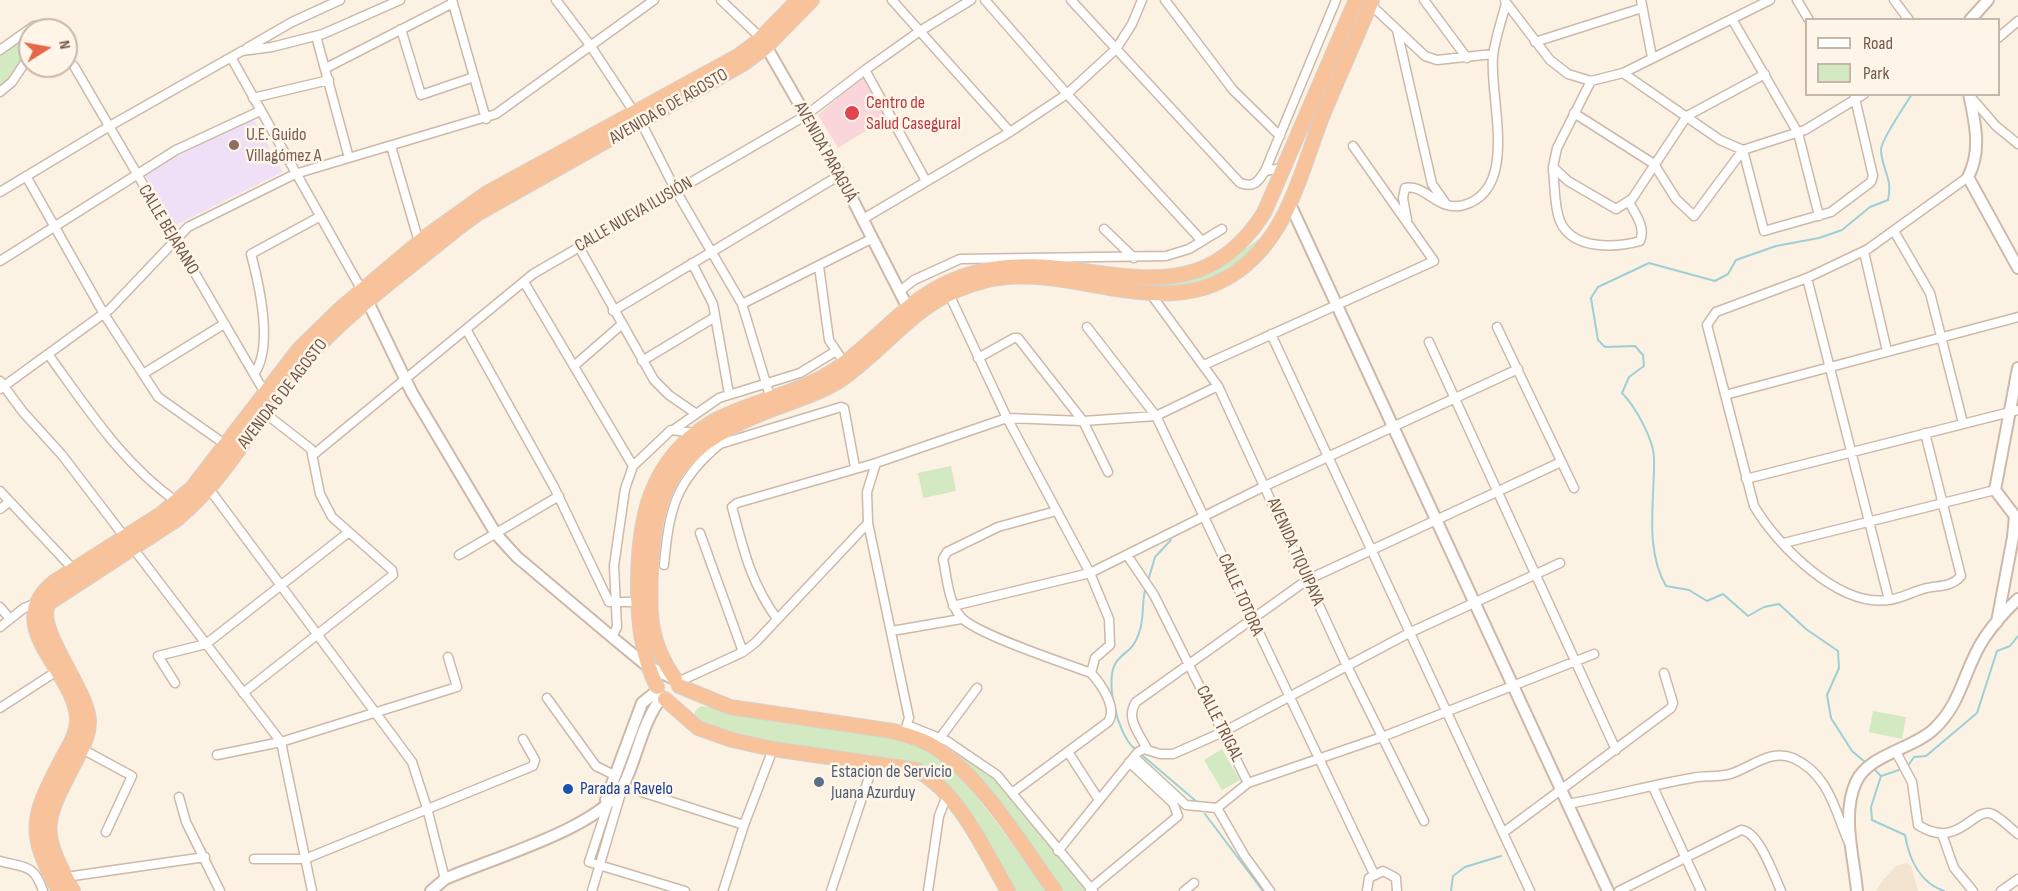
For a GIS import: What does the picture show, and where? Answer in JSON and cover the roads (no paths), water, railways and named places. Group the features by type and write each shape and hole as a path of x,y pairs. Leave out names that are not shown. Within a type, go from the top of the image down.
{"highway":[{"name":"AVENIDA 6 DE AGOSTO","path":"764,43 798,0"},
{"name":"AVENIDA 6 DE AGOSTO","path":"36,603 128,544 177,502 205,484 226,445 312,336 365,296 487,193 743,64 812,0"},
{"path":"1230,252 1260,219 1356,0"},
{"path":"910,311 948,294 992,279 1025,277 1150,293 1186,293 1206,288 1233,275 1263,249 1290,204 1323,116 1371,2"},
{"path":"1290,204 1290,177 1305,135 1307,112"},
{"path":"1055,891 983,793 957,765 939,750 906,730 730,708 676,681 657,651 652,626 650,588 652,536 661,500 674,475 705,443 772,404 850,365 910,311 958,278 996,268 1064,269 1166,278 1192,273 1252,242 1276,212 1290,204"},
{"name":"AVENIDA 6 DE AGOSTO","path":"45,614 55,590 74,570 176,519 266,414 307,358 365,296"},
{"path":"772,404 732,413 697,433 669,461 651,490 640,531 638,602 646,665 660,694 698,728 732,740 773,749 917,770 933,779 960,811 1008,891"},
{"path":"36,603 45,614 48,629 83,695 82,749 35,821 36,841 41,860 59,891"},
{"path":"36,603 33,621 35,631 83,721"},
{"path":"73,891 50,844 46,806 74,736 83,721"}],"street":[{"path":"0,192 108,127 232,59 292,22 340,0"},
{"path":"242,51 272,48 316,36 400,0"},
{"path":"556,0 590,45 638,118 676,191 742,304 772,404"},
{"path":"312,891 281,742 62,455 1,386 104,314 188,227 295,174 486,119 654,0"},
{"name":"AVENIDA PARAGUÁ","path":"721,0 764,43 840,176 910,311"},
{"path":"892,0 1010,132"},
{"name":"CALLE NUEVA ILUSIÓN","path":"314,455 524,282 579,247 805,116 920,31 971,0"},
{"path":"985,0 1067,94 1202,241"},
{"path":"1071,0 1240,183 1249,186 1255,185 1265,171 1336,0"},
{"path":"863,219 1010,132 1067,94 1116,49 1132,24 1142,0"},
{"path":"1165,0 1233,90 1280,136"},
{"path":"1424,0 1467,58"},
{"path":"1505,1 1535,42 1562,70 1578,78 1591,81 1623,73 1770,0"},
{"path":"1797,0 1808,18"},
{"path":"1894,0 1908,18"},
{"path":"1972,18 1988,0"},
{"path":"1407,223 1403,198 1405,188 1418,188 1447,205 1460,206 1482,195 1491,186 1496,170 1498,146 1493,54 1505,1"},
{"path":"326,68 452,2 486,119"},
{"path":"1371,2 1425,56 1437,60 1493,54"},
{"path":"1535,42 1641,4 1652,57"},
{"path":"1732,19 1798,133 1819,216"},
{"path":"2000,36 2018,21"},
{"path":"401,29 421,95 474,77"},
{"path":"1397,30 1432,184 1437,195 1447,205"},
{"path":"316,36 349,158"},
{"path":"0,50 18,37"},
{"path":"232,59 365,296 405,380 495,534 517,557 646,665 676,681 743,652 756,642 868,523"},
{"path":"865,70 926,181"},
{"path":"0,92 12,82 18,73"},
{"name":"CALLE BEJARANO","path":"78,73 265,393"},
{"path":"1623,73 1727,144 1743,150"},
{"path":"1553,167 1559,176 1611,208 1621,208 1629,202 1687,116 1765,74"},
{"path":"254,98 329,80"},
{"path":"1591,81 1557,148 1553,167 1560,221 1566,230 1579,241 1593,245 1640,241 1643,234 1642,226 1629,202"},
{"path":"1574,113 1653,164 1676,199 1694,216 1743,150 1798,133 1858,96 1874,176 1871,182 1840,206 1819,216 1764,231 1743,150"},
{"path":"1925,433 1961,576 1947,586 1926,588 1888,600 1857,597 1843,592 1804,565 1762,519 1754,506 1707,331 1711,316 1722,309 1807,278 1864,252 1968,177 1973,168 1978,132 1969,96"},
{"path":"1971,96 1996,126 2018,144"},
{"path":"0,261 176,150 260,111"},
{"path":"1204,365 1434,261 1353,146"},
{"path":"391,147 423,247"},
{"path":"1265,171 1276,169 1283,171"},
{"path":"26,176 104,314 158,397 226,445"},
{"path":"613,311 840,176"},
{"path":"1968,177 2018,268"},
{"path":"1290,204 1338,303 1608,891"},
{"path":"254,374 259,367 263,329 262,298 251,254 319,217"},
{"path":"900,291 914,280 960,260 1166,256 1190,249 1222,229"},
{"path":"1104,230 1134,258"},
{"path":"1894,231 1930,293 1964,423"},
{"path":"742,304 873,238"},
{"path":"579,247 642,361 661,388 695,413"},
{"path":"1864,252 1887,351"},
{"path":"692,263 708,293 729,394"},
{"path":"819,266 829,340 850,365"},
{"path":"1807,278 1888,600"},
{"path":"524,282 633,466"},
{"name":"AVENIDA TIQUIPAYA","path":"1150,293 1218,386 1346,664 1424,821"},
{"path":"948,294 1007,418 1090,573 1109,619 1112,639 1110,645 1095,658 1091,673"},
{"path":"1725,395 2018,317"},
{"path":"642,361 715,318"},
{"path":"143,374 224,324"},
{"path":"574,366 621,325"},
{"name":"CALLE TOTORA","path":"1087,327 1156,416 1287,697 1374,874"},
{"path":"1497,327 1574,488"},
{"path":"466,329 559,496 596,579 609,602 617,604 638,602"},
{"path":"1271,334 1530,891"},
{"path":"978,358 1018,338 1083,421 1108,472"},
{"path":"1429,342 1616,750"},
{"path":"612,637 617,627 614,566 625,489 633,466 666,433 718,398 800,373 836,351"},
{"path":"48,354 112,443 150,482 177,502"},
{"path":"1995,490 2015,411 2018,368"},
{"path":"953,606 1090,573 1265,486 1518,369"},
{"path":"777,619 759,593 749,570 732,507 737,503 855,467 876,463 1007,418 1083,421 1156,416 1218,386"},
{"path":"664,565 668,522 674,501 686,479 703,458 720,444 842,407 855,467"},
{"path":"1746,479 2015,411"},
{"path":"243,693 393,575 392,570 326,510 320,494 314,455 302,440 266,414"},
{"path":"676,428 697,433"},
{"path":"1147,749 1130,717 1130,711 1136,702 1307,580 1561,462"},
{"path":"876,463 867,492 868,523 909,718 906,730 940,738 988,768 1012,793 1092,890 1178,816 1173,803 1131,759"},
{"path":"205,484 412,762 427,808 445,879"},
{"path":"1784,543 1995,490"},
{"path":"1995,490 2015,516 1997,622"},
{"path":"0,491 74,570"},
{"path":"459,555 559,496"},
{"path":"0,509 9,502"},
{"path":"1012,793 1108,722 1112,717 1111,708 1099,681 1091,673 992,636 961,619 953,606 944,559 947,552 998,527 1056,511"},
{"path":"175,683 158,656 206,644 349,532"},
{"path":"700,532 743,652"},
{"name":"CALLE TRIGAL","path":"1127,555 1154,595 1248,783"},
{"path":"1058,851 1138,752 1147,749 1160,754 1173,754 1223,732 1346,664 1560,563"},
{"path":"1857,891 1851,848 1851,806 1855,784 1861,774 1872,764 1919,741 1935,728 1959,697 1984,639 2018,599"},
{"path":"0,627 36,603"},
{"path":"0,607 10,619"},
{"path":"892,631 961,619"},
{"path":"1131,759 1186,805 1216,808 1248,783 1382,737 1576,663 1594,654"},
{"path":"217,755 281,742 457,687 448,657"},
{"path":"0,708 57,671"},
{"path":"1504,832 1671,708 1673,703 1664,673"},
{"path":"940,738 977,688"},
{"path":"592,891 617,787 616,776 642,703 660,694"},
{"path":"660,694 617,787 603,808 589,862 686,891"},
{"path":"547,698 596,766 616,776"},
{"path":"254,859 305,859 533,766 535,760 523,739"},
{"path":"82,749 132,777 106,831"},
{"path":"723,891 744,825 773,749"},
{"path":"1896,752 1912,782 1918,825 1942,834 1962,828 1978,815 1986,813 1993,814 2018,834"},
{"path":"1068,753 1099,800"},
{"path":"1567,804 1691,778 1731,774 1768,757 1784,755 1794,758 1818,776 1828,790 1851,848"},
{"path":"831,891 874,762"},
{"path":"617,787 744,825"},
{"path":"1653,787 1701,891"},
{"path":"928,891 939,816 947,795"},
{"path":"179,797 186,822 220,891"},
{"path":"430,891 445,879 571,827 603,808"},
{"path":"1216,808 1244,855 1270,891"},
{"path":"1619,891 1735,831 1747,830 1756,839 1781,891"},
{"path":"1942,834 1954,868 1972,891"},
{"path":"66,877 205,857"},
{"path":"0,861 28,866 37,876 43,891"},
{"path":"1367,891 1367,882 1374,874 1383,871 1392,874 1398,883 1397,891"},
{"path":"931,876 936,891"},
{"path":"2001,891 2018,879"},
{"path":"1184,891 1194,883"}],"waterway":[{"path":"1865,762 1852,751 1831,718 1827,695 1839,668 1838,651 1806,629 1779,604 1764,607 1748,616 1723,594 1707,601 1689,590 1666,586 1659,571 1653,540 1654,458 1651,442 1643,424 1622,393 1629,377 1644,366 1643,355 1635,346 1605,347 1598,340 1591,298 1598,287 1649,263 1715,281 1728,274 1736,260 1776,246 1819,238 1842,230 1870,207 1888,200 1889,185 1882,157 1882,145 1911,96"},
{"path":"1148,581 1155,557 1171,540"},
{"path":"1134,748 1128,741 1118,719 1114,706 1112,680 1113,669 1117,661 1137,639 1142,621 1146,586"},
{"path":"1907,767 1914,757 1926,756 1977,713 1997,651 2010,646 2018,636"},
{"path":"1143,756 1197,802"},
{"path":"1875,770 1881,776"},
{"path":"1899,770 1881,776 1871,807 1872,820 1905,835 1909,853 1917,869 1928,882 1944,891"},
{"path":"1205,814 1263,891"},
{"path":"1451,891 1453,876 1465,867 1501,856"}],"place":[{"name":"Centro de Salud Casegural","path":"852,113"},
{"name":"U.E. Guido Villagómez A","path":"234,145"},
{"name":"Estacion de Servicio Juana Azurduy","path":"819,782"},
{"name":"Parada a Ravelo","path":"568,789"}]}
